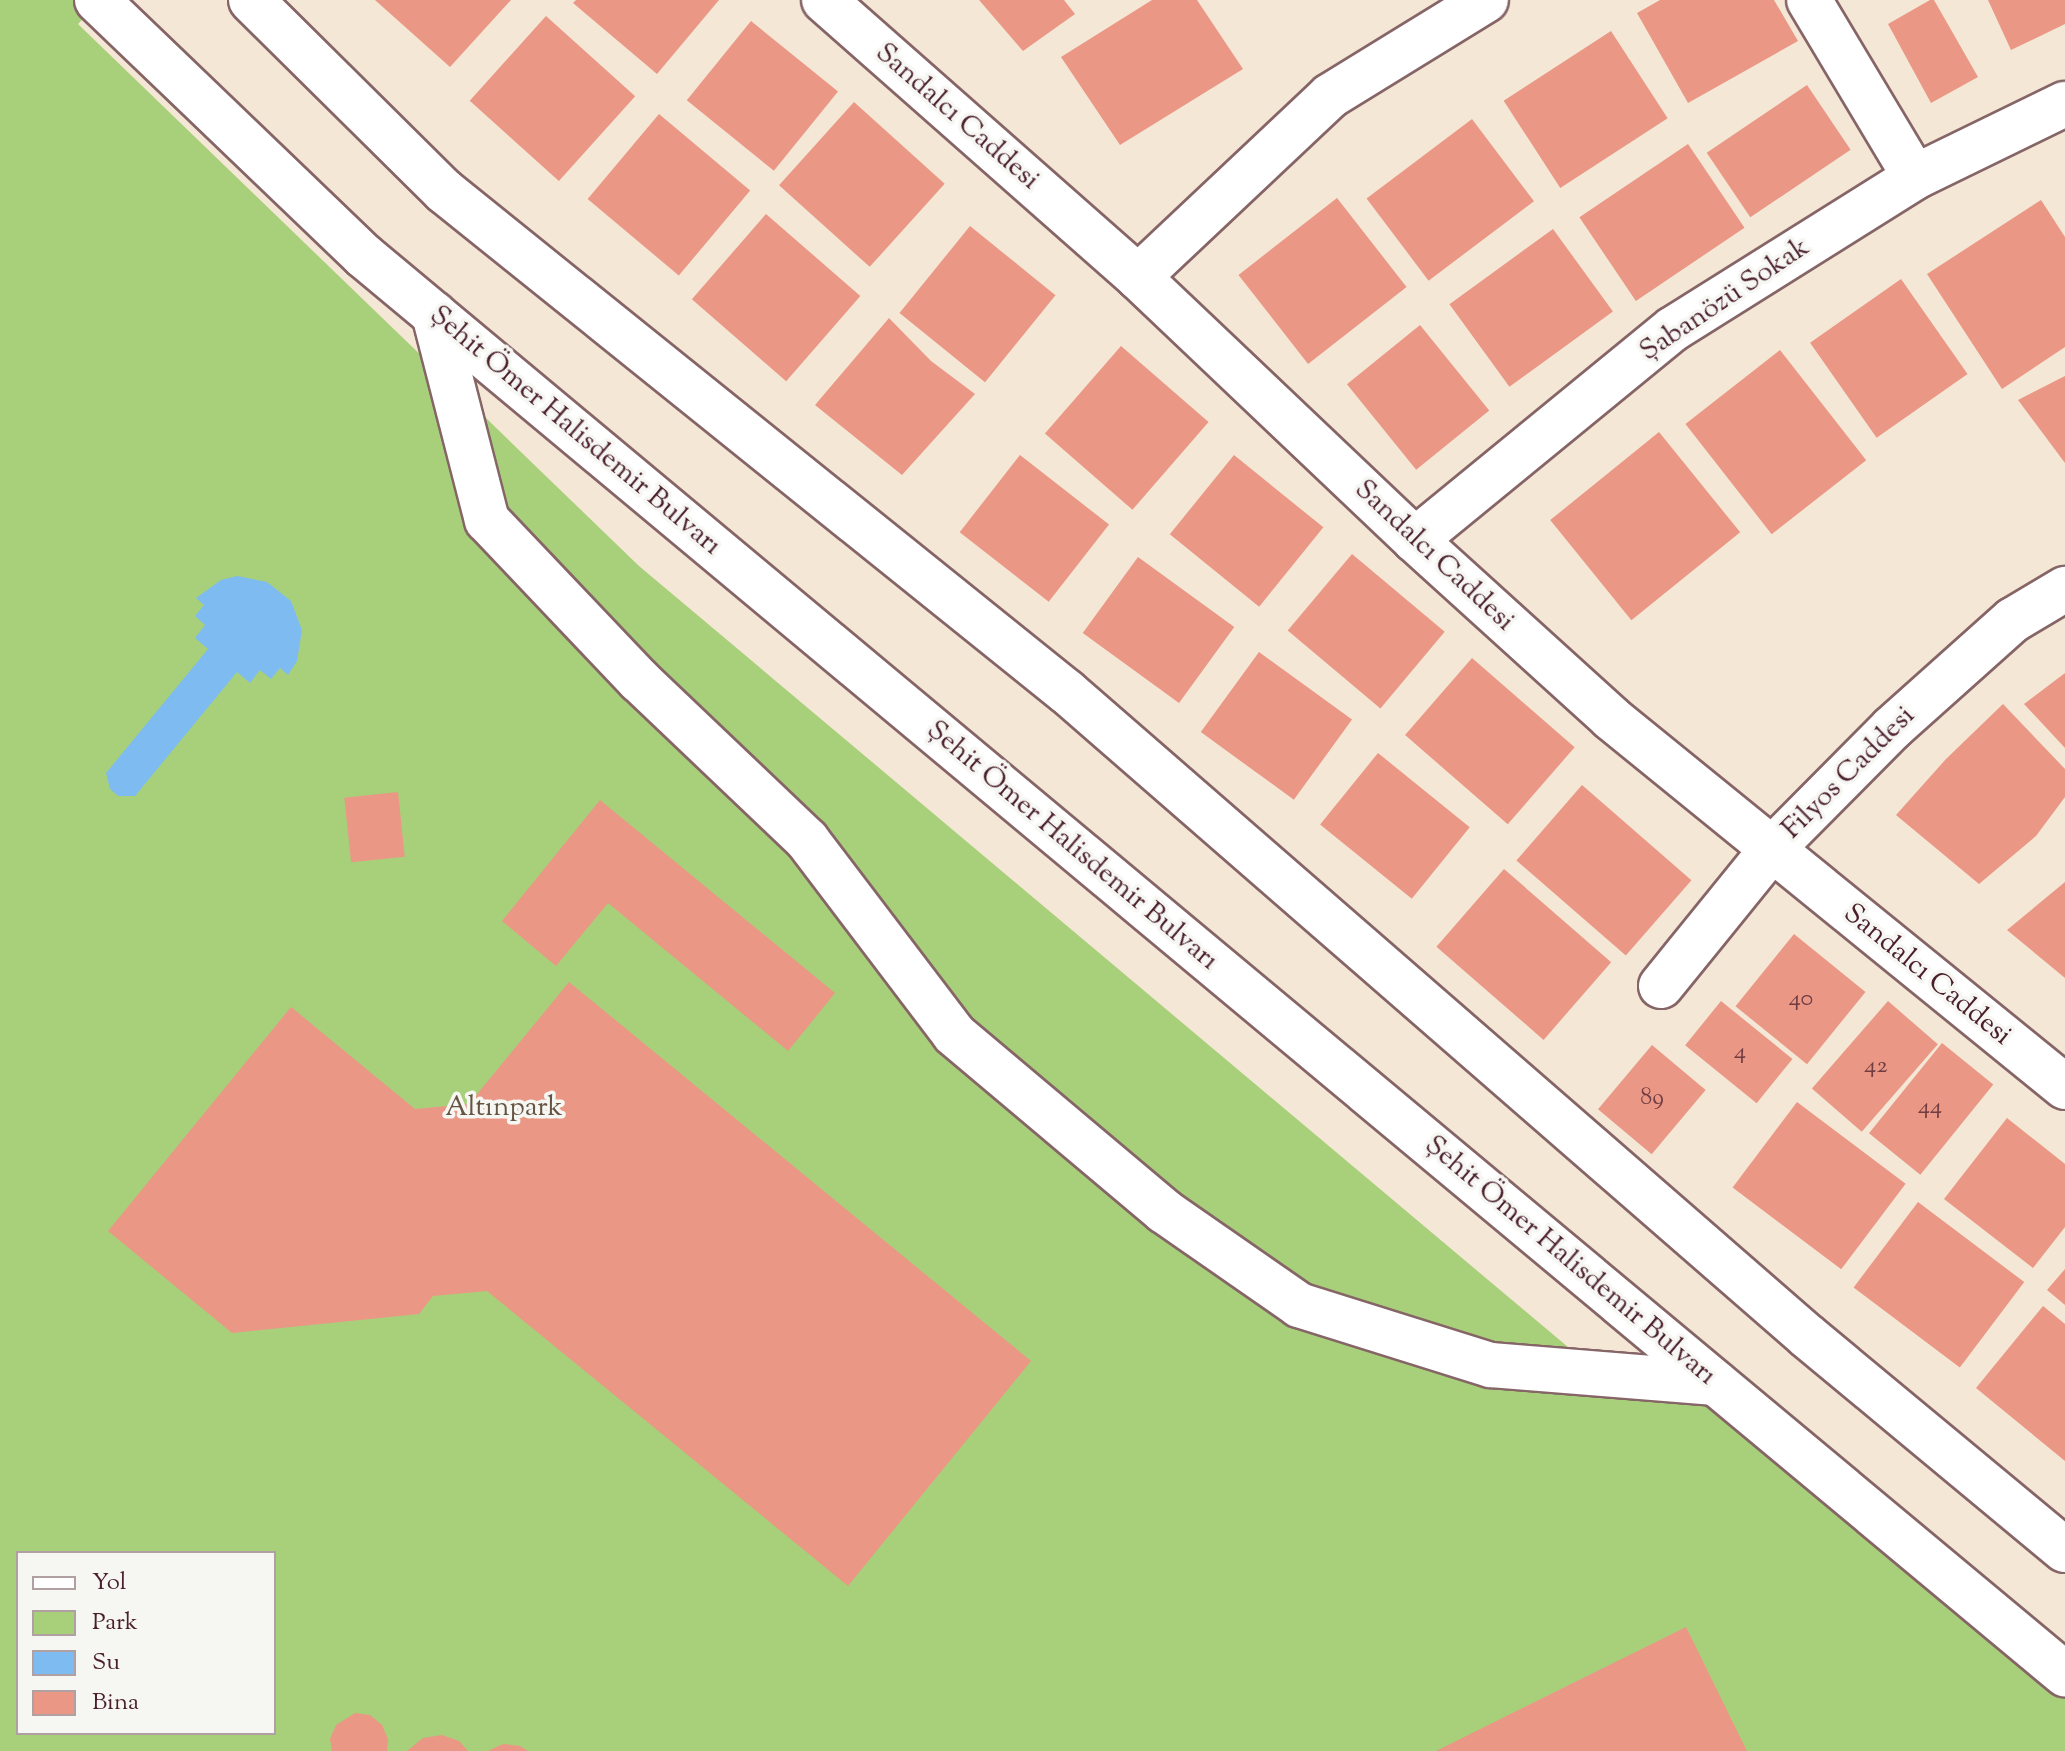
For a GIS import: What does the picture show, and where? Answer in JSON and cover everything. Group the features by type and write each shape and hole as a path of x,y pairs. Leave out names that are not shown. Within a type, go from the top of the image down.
{"main road":[{"name":"Şehit Ömer Halisdemir Bulvarı","path":"97,0 364,256 2065,1674"},
{"path":"251,0 444,191 1067,692 1807,1336 2065,1550"},
{"name":"Sandalcı Caddesi","path":"824,0 1138,277 1415,540 1611,718 2063,1082"},
{"path":"1138,277 1330,96 1486,0"},
{"path":"1809,0 1915,177"},
{"name":"Şabanözü Sokak","path":"1415,540 1673,329 1915,177 2065,104"},
{"path":"434,314 487,520 639,680 807,840 954,1034 1164,1211 1299,1305 1410,1340 1491,1365 1715,1383"},
{"name":"Filyos Caddesi","path":"1661,986 1772,849 1892,728 2013,620 2065,589"}],"green space":[{"name":"Altınpark","path":"0,0 97,0 99,2 78,24 639,566 1600,1374 1715,1383 2065,1674 2065,1751 0,1751"}],"water":[{"path":"237,576 267,582 291,601 302,630 297,661 288,675 280,668 271,679 260,670 250,683 237,672 135,796 118,796 110,789 106,773 208,649 195,638 205,625 195,616 204,605 196,598 221,580"}],"building":[{"path":"375,0 511,0 450,67"},
{"path":"576,0 719,0 657,74 573,3"},
{"path":"979,0 1064,0 1075,14 1023,51"},
{"path":"1152,0 1197,0 1243,69 1120,145 1061,57"},
{"path":"1660,0 1774,0 1798,41 1688,103 1637,13"},
{"path":"1934,0 1978,77 1931,103 1888,24"},
{"path":"1988,0 2065,0 2065,24 2011,50"},
{"path":"546,16 635,96 559,181 470,101"},
{"path":"751,21 838,91 774,171 687,100"},
{"path":"1611,31 1668,118 1560,188 1504,101"},
{"path":"1807,85 1851,150 1750,217 1707,153"},
{"path":"854,102 945,184 870,267 779,185"},
{"path":"659,114 750,190 679,276 588,199"},
{"path":"1472,119 1534,201 1429,281 1367,198"},
{"path":"1688,144 1744,228 1636,301 1579,217"},
{"path":"1337,198 1407,287 1308,364 1238,275"},
{"path":"2041,200 2065,237 2065,347 2002,389 1927,274"},
{"path":"766,214 860,296 786,381 692,299"},
{"path":"970,226 1055,295 985,382 900,313"},
{"path":"1553,229 1613,312 1509,387 1449,304"},
{"path":"1901,279 1968,374 1877,438 1810,343"},
{"path":"889,318 931,361 975,394 902,475 815,405"},
{"path":"1420,325 1489,410 1416,470 1347,384"},
{"path":"1121,346 1209,422 1132,510 1045,434"},
{"path":"1780,350 1866,460 1772,534 1685,424"},
{"path":"2065,376 2065,463 2018,400"},
{"path":"1659,432 1740,532 1631,620 1550,520"},
{"path":"1020,455 1109,525 1049,602 960,532"},
{"path":"1234,455 1323,527 1259,607 1170,534"},
{"path":"1352,554 1445,632 1380,708 1288,631"},
{"path":"1138,557 1234,627 1179,703 1083,633"},
{"path":"1259,652 1352,720 1294,800 1201,732"},
{"path":"1472,658 1575,747 1508,824 1405,735"},
{"path":"2065,673 2065,748 2024,704"},
{"path":"2003,704 2065,769 2065,797 2036,836 1979,884 1896,815 1946,759"},
{"path":"1378,753 1470,827 1412,899 1320,824"},
{"path":"1582,785 1691,880 1626,956 1516,860"},
{"path":"398,792 405,857 351,862 344,798"},
{"path":"600,800 835,993 788,1051 608,903 556,966 502,921"},
{"path":"1504,869 1611,962 1544,1040 1436,947"},
{"path":"2065,882 2065,978 2007,930"},
{"path":"1794,934 1865,992 1807,1064 1735,1006"},
{"path":"569,982 1031,1361 848,1586 487,1291 433,1296 419,1314 232,1333 108,1231 291,1007 415,1109 469,1104"},
{"path":"1721,1001 1792,1059 1757,1103 1685,1045"},
{"path":"1888,1001 1938,1044 1862,1132 1812,1089"},
{"path":"1942,1043 1993,1085 1920,1175 1869,1133"},
{"path":"1652,1045 1706,1090 1652,1154 1598,1109"},
{"path":"1797,1102 1906,1184 1841,1269 1733,1187"},
{"path":"2007,1118 2065,1164 2065,1227 2033,1268 1944,1199"},
{"path":"1918,1202 2024,1282 1960,1367 1854,1287"},
{"path":"2065,1269 2065,1305 2047,1290"},
{"path":"2043,1306 2065,1324 2065,1461 1976,1388"},
{"path":"1686,1627 1747,1751 1436,1751"},
{"path":"355,1713 370,1715 382,1725 388,1739 387,1751 332,1751 330,1739 336,1725"},
{"path":"442,1735 459,1741 468,1751 407,1751 423,1738"},
{"path":"503,1744 520,1746 528,1751 488,1751"}]}
